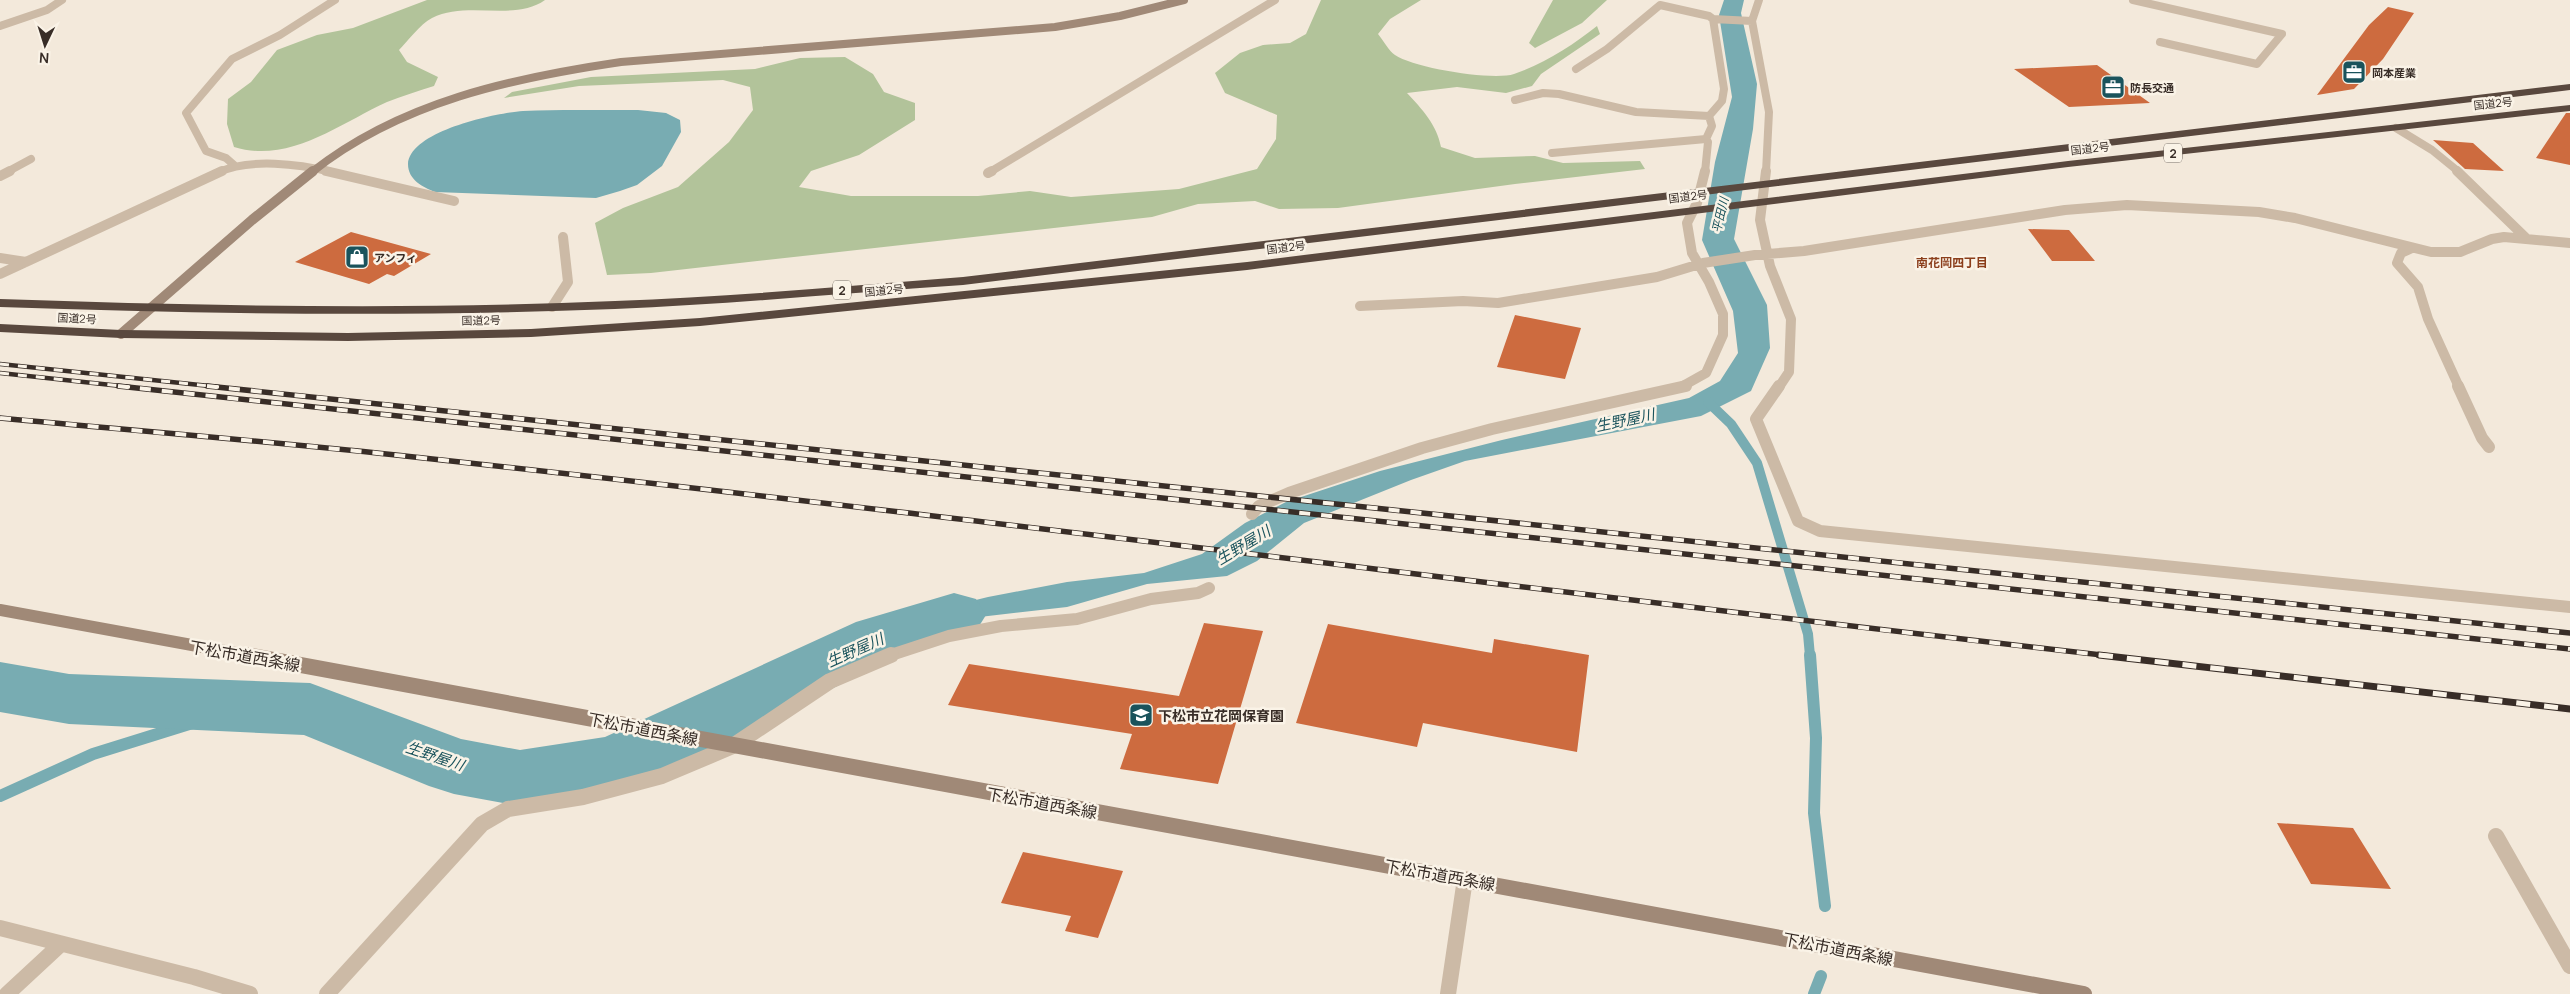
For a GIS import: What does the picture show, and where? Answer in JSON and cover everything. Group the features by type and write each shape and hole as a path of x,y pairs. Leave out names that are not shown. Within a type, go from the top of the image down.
{"highway":[{"name":"国道2号","path":"0,303 150,309 366,311 552,307 702,301 963,281 2570,88"},
{"name":"国道2号","path":"0,328 121,334 358,337 531,333 700,322 1247,266 1775,199 2570,108"}],"street":[{"path":"0,26 47,10 62,0"},
{"path":"234,165 226,158 206,151 186,113 232,59 280,34 335,0"},
{"path":"121,334 267,206 352,142 395,120 432,105 498,84 558,70 621,62 1055,27 1105,20 1184,0"},
{"path":"988,173 1275,0"},
{"path":"1759,0 1750,21 1769,112 1769,147 1760,220 1762,254 1770,266 1791,319 1789,372 1756,419 1798,521 1820,531 2570,607"},
{"path":"2133,0 2282,34 2256,64 2160,42"},
{"path":"1576,69 1607,49 1660,5 1715,19 1750,21"},
{"path":"1709,116 1722,101 1724,89 1715,19"},
{"path":"1515,100 1543,94 1559,94 1636,112 1709,116"},
{"path":"1252,514 1259,506 1289,493 1422,448 1492,429 1688,385 1706,373 1723,336 1723,314 1700,264 1687,223 1697,203 1707,164 1708,142 1706,139 1712,126 1709,116"},
{"path":"2396,128 2417,138 2461,175 2526,238"},
{"path":"1552,153 1706,139"},
{"path":"0,176 31,159"},
{"path":"0,274 234,165 302,165 454,201"},
{"path":"1360,306 1463,301 1498,303 1588,290 1657,277 1700,264 1762,254 1804,251 2065,210 2127,205 2259,212 2286,216 2431,252 2460,252 2492,239 2526,238 2570,243"},
{"path":"552,307 568,282 563,237"},
{"path":"2412,248 2401,253 2397,263 2418,287 2428,319 2482,438 2489,447"},
{"path":"0,258 26,262"},
{"path":"327,994 482,824 508,809 583,797 662,776 732,746 830,681 877,660 949,636 1001,626 1077,619 1151,598 1198,593 1210,588"},
{"name":"下松市道西条線","path":"0,610 2084,994"},
{"path":"2496,836 2570,966"},
{"path":"1448,994 1465,879"},
{"path":"0,928 194,977 250,994"},
{"path":"7,994 61,944"}],"green space":[{"path":"427,0 545,0 519,10 460,11 432,18 419,28 399,50 407,62 438,77 434,86 387,102 313,139 294,146 254,151 234,147 227,124 228,99 251,82 277,50 317,35 353,28"},
{"path":"1321,0 1421,0 1390,19 1378,34 1388,48 1395,55 1405,60 1435,69 1489,76 1514,74 1536,65 1558,53 1597,26 1600,34 1541,74 1532,86 1506,93 1457,87 1407,93 1432,124 1441,147 1475,158 1535,156 1563,163 1640,161 1645,169 1515,184 1338,208 1279,209 1255,201 1198,204 1152,217 651,273 607,275 595,223 623,208 678,187 729,142 753,110 750,87 723,80 579,86 504,98 512,92 591,77 755,69 800,58 845,57 873,74 884,92 915,103 915,120 859,155 811,171 799,187 851,196 978,196 1030,191 1071,197 1179,189 1257,169 1276,139 1277,115 1225,93 1215,73 1240,53 1263,45 1290,43 1306,34"},
{"path":"1553,0 1607,0 1582,23 1535,48 1529,43"}],"water":[{"name":"平田川","path":"1724,0 1744,0 1741,13 1757,84 1753,129 1734,239 1767,305 1770,348 1751,391 1701,416 1465,461 1411,480 1304,523 1257,561 1227,576 1147,584 1067,607 971,618 879,638 935,610 988,597 1067,582 1144,573 1202,554 1245,523 1286,502 1380,471 1502,440 1689,398 1720,381 1738,353 1733,311 1702,240 1715,162 1732,97 1719,15"},
{"path":"638,110 666,113 680,120 681,132 662,166 637,185 596,198 435,192 413,179 409,170 408,164 412,152 423,142 438,133 456,126 494,115 523,111"}],"building":[{"path":"2388,7 2414,13 2383,59 2354,89 2317,95 2369,25"},
{"name":"防長交通","path":"2097,65 2150,103 2069,107 2014,69"},
{"path":"2566,113 2570,113 2570,165 2536,158"},
{"path":"2433,140 2473,143 2504,171 2465,169"},
{"path":"2028,229 2069,230 2095,261 2052,261"},
{"path":"351,232 431,254 394,276 387,274 369,284 295,262"},
{"path":"1515,315 1581,328 1565,379 1497,367"},
{"path":"1204,623 1263,631 1218,784 1120,769 1132,734 948,705 969,664 1179,696"},
{"path":"1328,624 1492,653 1494,639 1589,655 1577,752 1423,723 1417,747 1296,723"},
{"path":"2277,823 2353,828 2391,889 2311,884"},
{"path":"1023,852 1123,871 1098,938 1065,931 1071,916 1001,903"}],"waterway":[{"path":"1708,402 1731,424 1757,463 1808,634 1810,656"},
{"name":"生野屋川","path":"0,687 69,699 310,709 454,766 520,778 616,763 879,638 954,615"},
{"path":"1810,655 1816,738 1814,813 1825,906"},
{"path":"0,796 93,754 247,706"},
{"path":"1814,994 1821,976"}],"railway":[{"path":"0,364 219,387"},
{"path":"0,373 130,387"},
{"path":"118,386 2570,649"},
{"path":"207,386 2570,633"},
{"path":"0,418 259,441 626,480 2110,656"},
{"path":"2099,655 2570,709"}],"place":[{"name":"岡本産業","path":"2354,72"},
{"name":"防長交通","path":"2113,87"},
{"name":"アンフィ","path":"357,257"},
{"name":"下松市立花岡保育園","path":"1141,715"}],"district":[{"name":"南花岡四丁目","path":"1952,262"}]}
